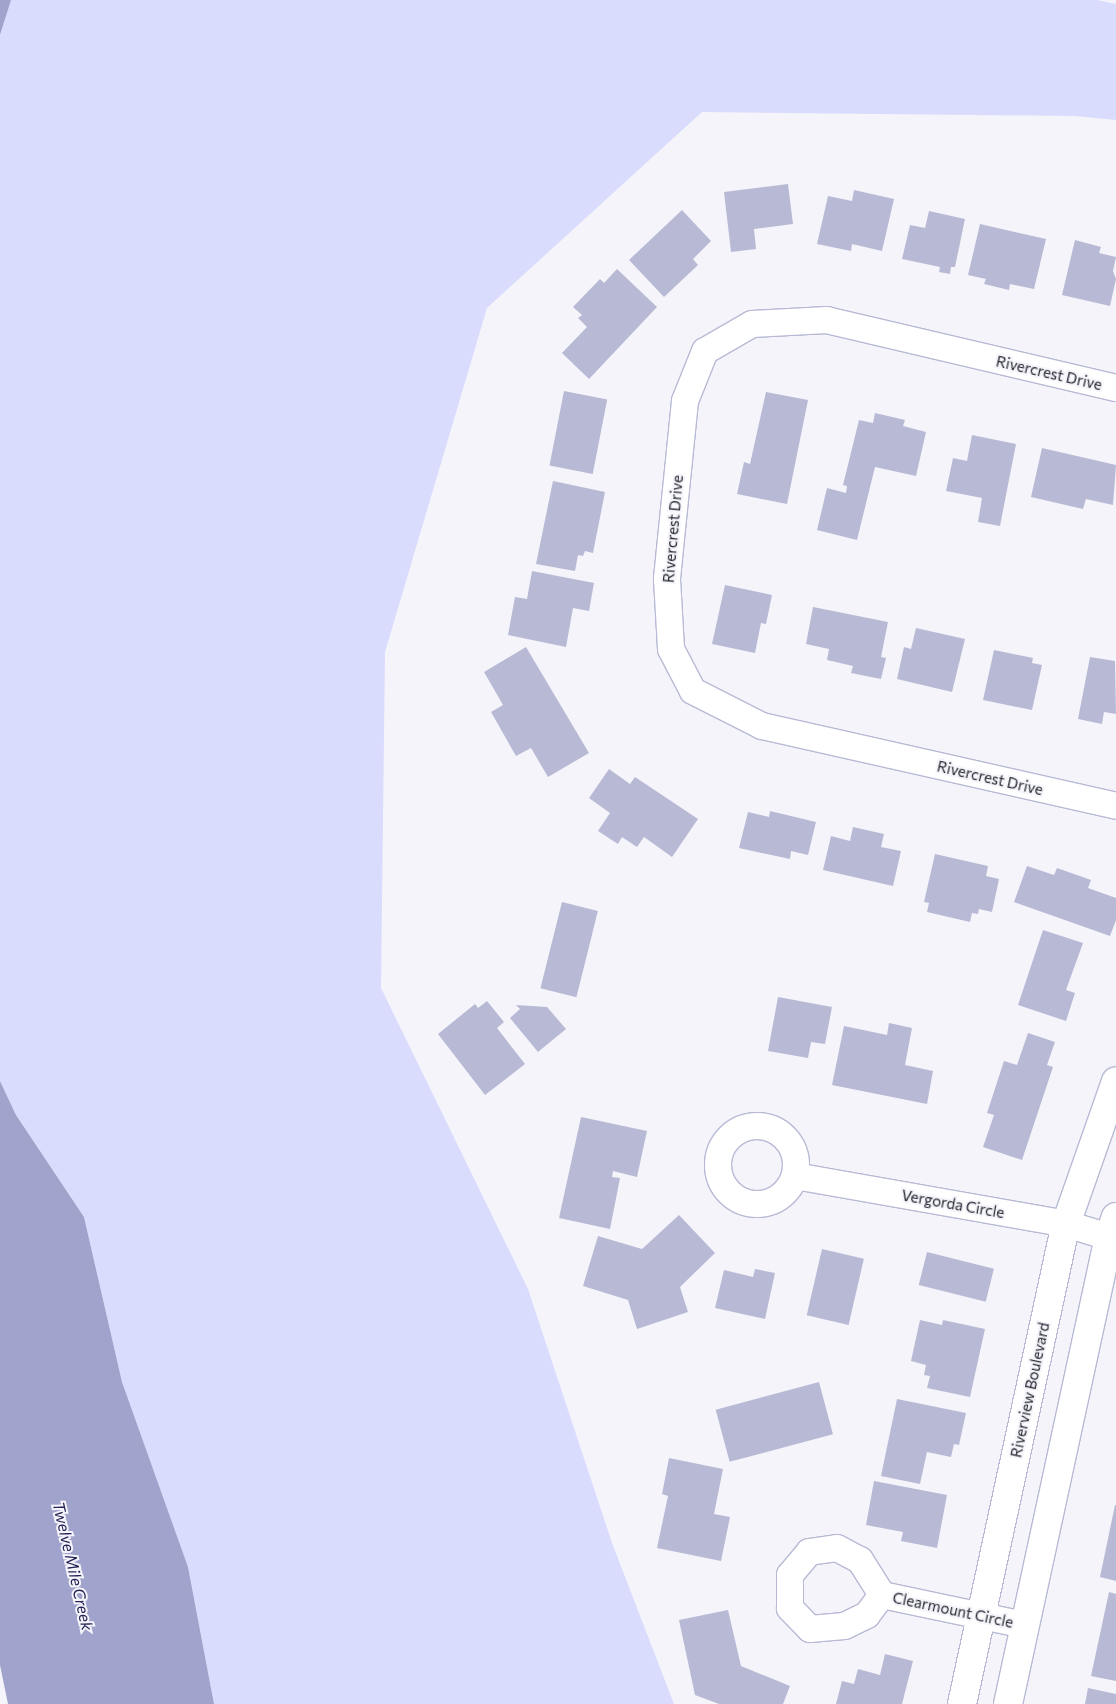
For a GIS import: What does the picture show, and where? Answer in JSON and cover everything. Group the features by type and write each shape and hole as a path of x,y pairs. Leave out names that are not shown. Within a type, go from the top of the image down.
{"street":[{"name":"Rivercrest Drive","path":"1116,388 827,320 752,324 705,350 685,402 667,579 670,649 693,692 762,726 1116,806"},
{"name":"Riverview Boulevard","path":"962,1704 1066,1224 1116,1081"},
{"name":"Vergorda Circle","path":"795,1176 1066,1224 1112,1227"},
{"path":"1008,1704 1112,1227"},
{"name":"Clearmount Circle","path":"882,1595 1024,1625"}],"shaded area":[{"path":"11,0 1097,0 1116,4 1116,120 1075,116 702,112 487,308 385,652 381,988 528,1289 612,1543 674,1704 214,1704 188,1567 122,1382 84,1217 16,1115 0,1081 0,35"}],"water":[{"path":"0,0 11,0 0,35"},
{"name":"Twelve Mile Creek","path":"0,1081 16,1115 84,1217 122,1382 188,1567 214,1704 8,1704 0,1665"}],"building":[{"path":"788,184 793,224 754,229 756,249 731,252 724,192"},
{"path":"854,190 894,199 882,251 852,244 851,251 817,244 828,196 852,201"},
{"path":"682,210 711,241 693,259 698,265 664,297 629,260"},
{"path":"929,211 965,219 955,267 951,267 950,274 939,272 940,267 902,259 910,225 925,228"},
{"path":"980,224 1046,239 1034,289 1010,284 1009,290 984,284 986,279 968,275"},
{"path":"1075,240 1101,247 1099,253 1116,257 1113,271 1116,279 1110,306 1062,295"},
{"path":"617,269 657,307 589,379 562,353 587,327 578,318 582,315 573,307 600,279 604,283"},
{"path":"564,391 607,399 593,474 549,466"},
{"path":"766,392 808,400 787,504 737,494 744,462 750,464"},
{"path":"875,413 905,420 903,426 926,432 916,476 875,467 857,540 817,530 827,488 846,493 847,486 843,485 859,420 873,423"},
{"path":"972,435 1016,444 1000,526 978,522 982,498 946,491 953,458 967,461"},
{"path":"1042,448 1116,465 1113,505 1086,499 1083,509 1031,497"},
{"path":"553,481 605,492 593,553 585,551 583,556 578,555 575,571 536,564"},
{"path":"532,571 594,583 589,611 573,608 566,647 508,635 515,597 527,599"},
{"path":"725,585 772,595 766,624 761,623 755,653 712,644"},
{"path":"813,607 888,622 881,657 886,658 881,679 851,673 853,666 827,660 829,649 806,644"},
{"path":"916,628 965,639 952,692 897,679 904,647 911,649"},
{"path":"526,647 589,753 548,777 531,748 516,756 491,712 503,705 484,672"},
{"path":"994,650 1033,658 1032,663 1042,665 1032,710 983,700"},
{"path":"1090,657 1115,661 1116,714 1104,712 1102,724 1078,719"},
{"path":"609,769 630,784 635,777 698,819 672,857 644,837 637,847 622,837 618,844 598,831 610,813 589,798"},
{"path":"770,811 816,822 808,855 791,851 790,859 739,848 748,812 769,817"},
{"path":"853,827 884,834 881,847 901,851 893,886 823,870 831,836 850,841"},
{"path":"935,854 988,866 986,876 999,879 992,912 979,909 978,914 972,913 970,922 927,912 929,903 924,902"},
{"path":"1027,866 1054,875 1057,868 1091,880 1088,888 1116,898 1116,920 1110,936 1014,902"},
{"path":"562,902 598,911 576,997 540,988"},
{"path":"1043,930 1083,943 1066,990 1075,993 1066,1021 1018,1005"},
{"path":"778,997 832,1007 825,1044 811,1042 808,1058 768,1051"},
{"path":"487,1001 504,1022 497,1028 525,1064 485,1095 438,1034 475,1004 478,1008"},
{"path":"516,1005 547,1007 566,1029 538,1052 510,1018 520,1009"},
{"path":"889,1023 912,1028 905,1065 933,1071 927,1104 832,1085 844,1026 887,1035"},
{"path":"1028,1033 1055,1042 1047,1065 1053,1067 1022,1160 983,1147 994,1115 987,1113 1004,1061 1017,1065"},
{"path":"581,1117 647,1131 637,1177 613,1171 612,1177 620,1178 610,1229 559,1218"},
{"path":"679,1215 715,1253 680,1287 688,1312 637,1329 628,1300 583,1286 598,1236 642,1249"},
{"path":"822,1249 864,1259 849,1325 807,1315"},
{"path":"927,1252 994,1269 986,1302 919,1285"},
{"path":"755,1269 775,1273 765,1319 715,1308 724,1270 753,1277"},
{"path":"920,1320 942,1325 943,1320 985,1329 970,1397 927,1388 930,1376 924,1375 926,1365 911,1361"},
{"path":"819,1382 833,1434 730,1462 716,1410"},
{"path":"897,1399 966,1413 959,1445 954,1444 951,1457 927,1452 920,1484 881,1476"},
{"path":"669,1458 723,1469 714,1514 730,1517 721,1561 657,1548 668,1496 662,1494"},
{"path":"874,1481 947,1495 937,1548 901,1541 903,1532 866,1525"},
{"path":"1116,1505 1116,1581 1100,1577"},
{"path":"1109,1592 1116,1594 1116,1681 1091,1676"},
{"path":"728,1610 741,1666 790,1686 783,1704 719,1704 695,1695 679,1620"},
{"path":"885,1654 913,1661 902,1704 836,1704 842,1681 854,1684 858,1669 880,1675"},
{"path":"1088,1688 1116,1694 1116,1704 1085,1704"}]}
